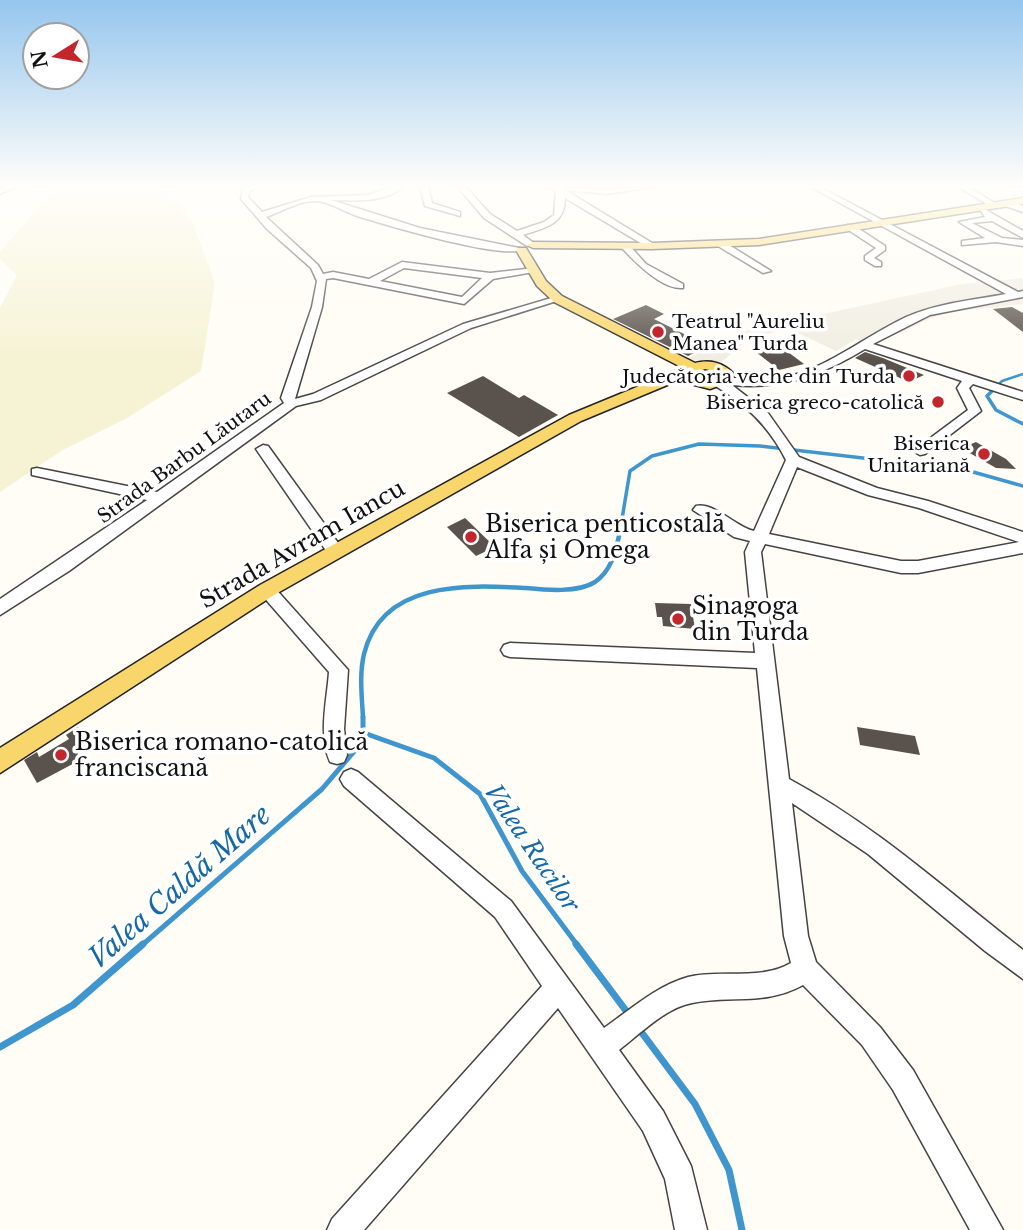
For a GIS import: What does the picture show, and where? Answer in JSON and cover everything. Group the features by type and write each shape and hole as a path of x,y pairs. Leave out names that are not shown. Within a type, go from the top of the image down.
{"main road":[{"path":"719,383 692,380 691,369 558,299 541,283 526,248 729,243"},
{"name":"Strada Avram Iancu","path":"0,762 267,590 335,551 575,418 691,369"},
{"name":"Strada Avram Iancu","path":"641,391 719,383"}],"street":[{"path":"289,243 315,267 321,277 317,307 287,398 292,403"},
{"path":"495,243 526,248"},
{"path":"523,243 526,248"},
{"path":"648,243 652,246"},
{"path":"875,243 882,248 868,258 878,264"},
{"path":"925,243 1020,295"},
{"path":"721,244 766,271"},
{"path":"625,246 643,266 679,286"},
{"path":"370,283 402,265 490,276 534,271"},
{"path":"321,277 333,275 464,301 490,276"},
{"path":"719,383 753,384 789,380 934,310 1020,295"},
{"name":"Strada Barbu Lăutaru","path":"0,608 161,498 292,403 317,397 467,326 558,299"},
{"path":"864,345 1023,396"},
{"path":"920,451 975,411 964,388 974,380"},
{"path":"719,383 742,396 783,442 792,458 873,492 923,504 1023,538"},
{"path":"263,449 335,551"},
{"path":"792,458 752,552 796,936 805,969 871,1036 902,1080 987,1230"},
{"path":"37,472 161,498"},
{"path":"701,510 740,533 909,568 1016,549"},
{"path":"999,530 1016,549"},
{"path":"267,590 339,670 334,729 337,755"},
{"path":"510,650 765,661"},
{"path":"351,779 503,909 653,1121 680,1177 691,1230"},
{"path":"780,785 875,845 966,923 1023,966"},
{"path":"601,1047 662,1002 689,990 779,984 805,969"},
{"path":"343,1230 559,987"}],"shaded area":[{"path":"7,243 200,243 215,283 201,371 127,418 61,451 0,492 0,308 17,275 0,259 0,252"},
{"path":"1023,278 1023,304 953,312 929,319 872,346 856,339 836,351 790,329 751,337 719,364 686,359 749,330 962,284"}],"building":[{"name":"Teatrul \"Aureliu Manea\" Turda","path":"646,305 664,314 654,319 708,346 688,356 613,319"},
{"path":"1012,307 1023,313 1023,332 993,309"},
{"path":"780,346 804,364 779,370 756,352"},
{"path":"865,352 924,375 909,382 855,358"},
{"path":"483,376 519,398 524,395 558,415 519,437 447,393"},
{"name":"Biserica Unitariană","path":"976,442 1006,459 1016,469 996,468 961,448"},
{"name":"Biserica penticostală Alfa și Omega","path":"465,518 495,547 476,556 447,527"},
{"name":"Sinagoga din Turda","path":"655,603 691,604 695,629 663,626 662,617 657,617"},
{"name":"Biserica romano-catolică franciscană","path":"78,727 82,732 85,730 94,743 78,753 82,759 37,783 24,760 37,752 39,757 69,739 66,735"},
{"path":"857,727 915,736 920,755 860,745"}],"waterway":[{"name":"Valea Racilor","path":"1023,374 1002,381 987,396 996,410 1023,424"},
{"name":"Valea Racilor","path":"619,537 630,471 652,456 699,444 760,446 966,470 1023,486"},
{"name":"Valea Racilor","path":"363,718 362,662 374,630 389,612 408,600 430,592 454,588 580,588 595,582 609,567 619,536"},
{"name":"Valea Caldă Mare","path":"141,946 322,789 363,741 363,718"},
{"name":"Valea Racilor","path":"364,733 434,758 480,794 522,871 578,946"},
{"name":"Valea Caldă Mare","path":"0,1047 73,1005 143,944"},
{"name":"Valea Racilor","path":"576,944 630,1016"},
{"name":"Valea Racilor","path":"639,1029 695,1104 729,1170 742,1230"}],"place":[{"name":"Teatrul \"Aureliu Manea\" Turda","path":"658,332"},
{"name":"Judecătoria veche din Turda","path":"909,376"},
{"name":"Biserica greco-catolică","path":"938,402"},
{"name":"Biserica Unitariană","path":"984,454"},
{"name":"Biserica penticostală Alfa și Omega","path":"471,537"},
{"name":"Sinagoga din Turda","path":"678,619"},
{"name":"Biserica romano-catolică franciscană","path":"61,755"}]}
